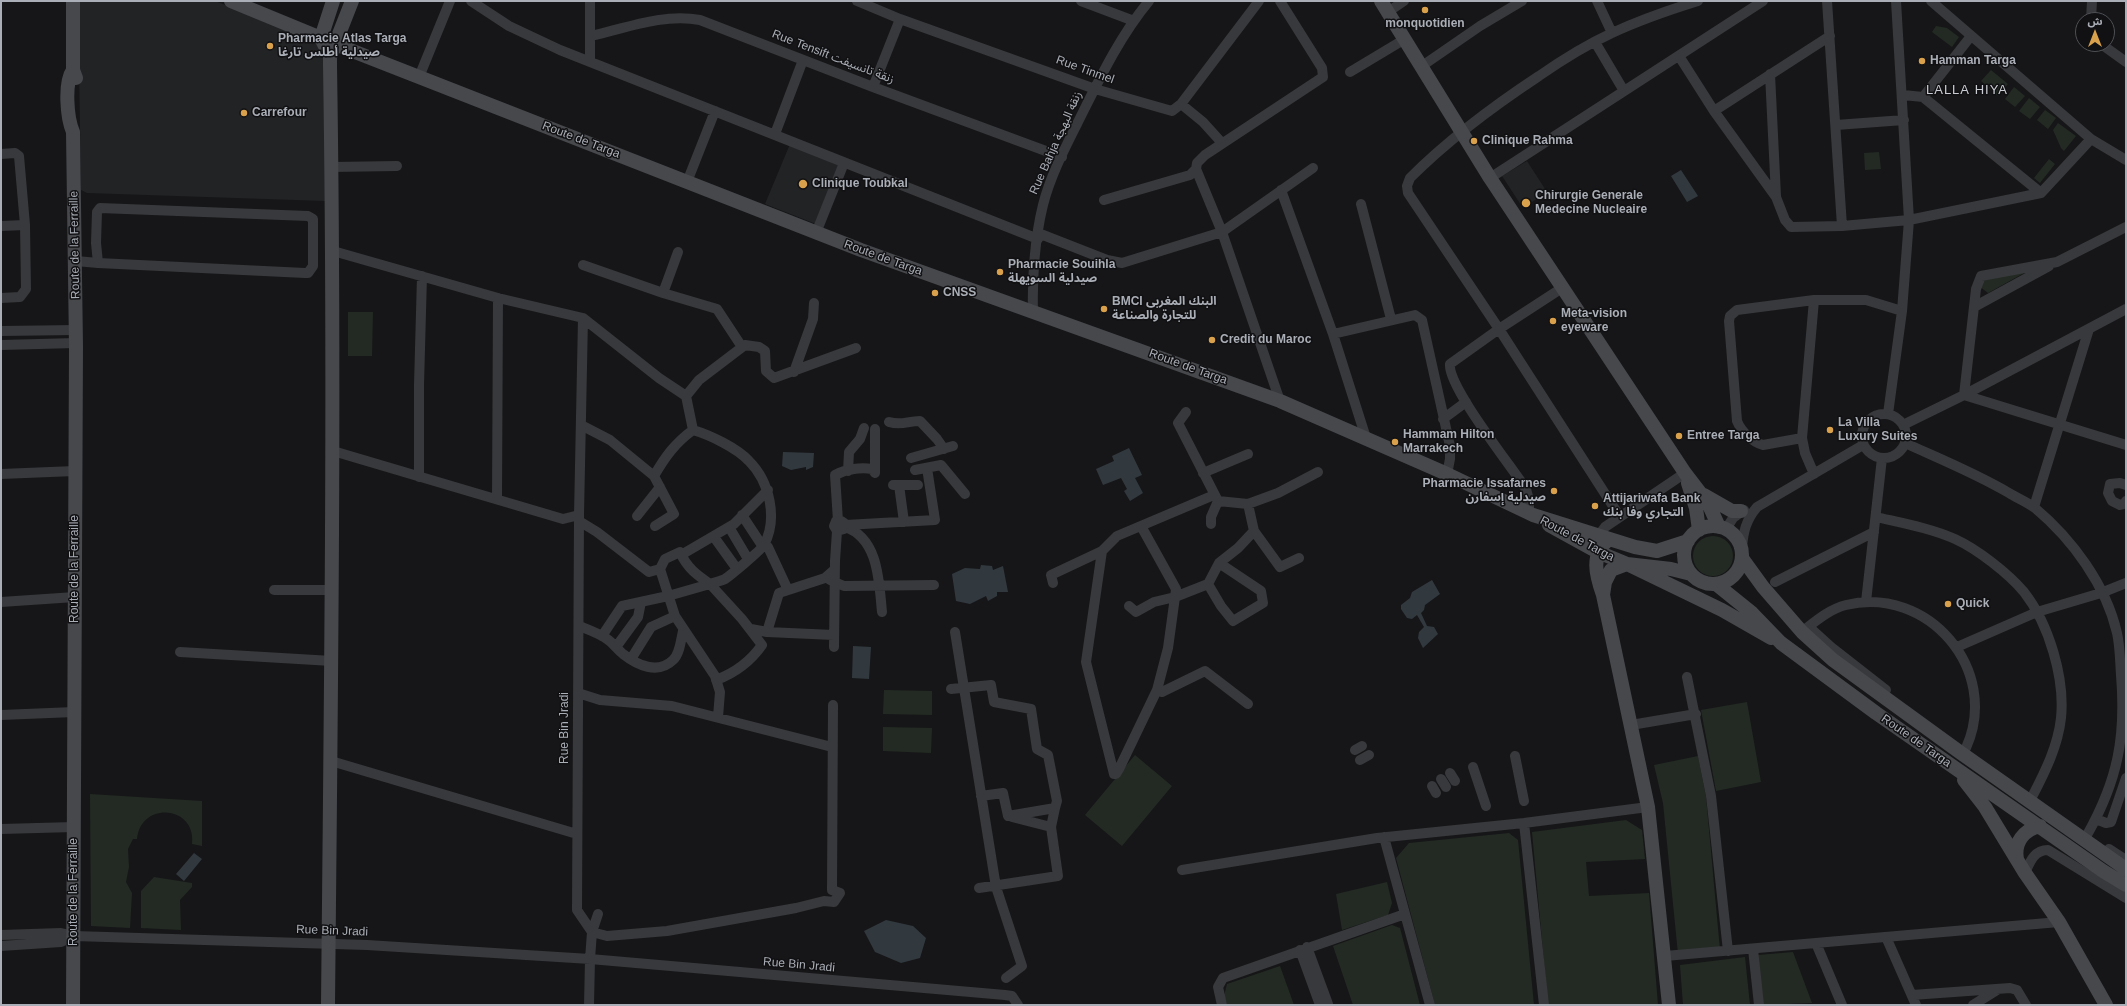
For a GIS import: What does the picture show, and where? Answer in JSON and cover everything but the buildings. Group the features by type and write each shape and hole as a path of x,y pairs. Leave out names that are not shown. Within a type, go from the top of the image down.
{"street":[{"name":"Route de la Ferraille","path":"73,1 73,70 77,83 78,118 73,132 76,261 73,1005"},
{"path":"231,1 321,38 333,51"},
{"path":"321,38 332,1"},
{"path":"328,1005 332,661 333,51 352,1"},
{"path":"419,77 450,1"},
{"path":"471,1 486,12 535,39 590,62 775,134 844,163 1038,236 1107,260 1122,263 1222,232 1313,168"},
{"path":"590,1 590,62"},
{"name":"Rue Tinmel","path":"857,1 900,19 1095,89 1169,111 1175,110 1181,104"},
{"path":"1081,1 1134,21"},
{"name":"Rue Bahja زنقة البهجة","path":"1033,311 1032,287 1038,236 1045,197 1062,157 1095,89 1134,21 1149,1"},
{"path":"1222,143 1203,122 1181,104 1259,1"},
{"path":"1104,200 1190,175 1196,169 1200,159 1222,143 1323,78 1322,68 1280,1"},
{"path":"1404,1 1385,7 1422,66 1460,132 1685,473 1701,492 1722,528"},
{"path":"1422,66 1480,26 1522,1"},
{"path":"1597,1 1612,33"},
{"path":"1620,517 1499,329 1406,189 1410,178 1460,132 1503,100 1573,54 1612,33 1656,15 1698,1"},
{"path":"1490,178 1763,1"},
{"path":"1827,1 1842,226"},
{"path":"1888,414 1902,311 1908,220 1903,95 1896,1"},
{"path":"1931,1 2091,138 2126,160"},
{"path":"2091,12 2092,1"},
{"name":"Rue Tensift زنقة تانسيفت","path":"591,36 664,19 690,18 700,20 873,87 1062,157"},
{"path":"873,87 900,19"},
{"path":"1714,111 1830,36"},
{"path":"1923,97 1971,36"},
{"path":"1350,72 1405,39"},
{"path":"1595,42 1624,91"},
{"name":"Route de Targa","path":"333,51 419,77 816,233 1280,401 1447,474 1531,514 1556,530 1598,552 1627,564 1672,569 1691,574"},
{"path":"2112,52 2126,62"},
{"path":"1679,56 1714,111 1776,197 1785,220 1791,227 1842,226 1908,220 2041,193 2091,138"},
{"path":"775,134 803,60"},
{"path":"1770,74 1776,197"},
{"path":"1903,95 1923,97 2041,193"},
{"path":"687,182 715,111"},
{"path":"1836,126 1904,120"},
{"path":"1,154 15,153 19,156 25,225 26,289 20,298 1,298"},
{"path":"816,233 844,163"},
{"path":"332,167 397,166"},
{"path":"1196,169 1222,232 1280,401"},
{"path":"1281,190 1333,334 1366,438"},
{"path":"1361,204 1391,319"},
{"path":"76,261 308,272 314,266 313,220 308,216 101,208 97,212 96,243 98,262"},
{"path":"1,226 25,225"},
{"path":"1974,307 2056,262 2126,227"},
{"path":"333,251 498,298 583,318 659,378 686,396 693,430"},
{"path":"663,292 678,252"},
{"path":"1964,395 1977,284 1981,276 2056,262"},
{"path":"583,265 717,309 742,347"},
{"path":"419,477 419,385 422,276"},
{"path":"1531,514 1526,489 1466,402 1451,373 1450,368 1452,361 1562,288"},
{"path":"497,499 498,298"},
{"path":"1802,438 1763,445 1758,443 1741,429 1737,421 1729,321 1730,316 1737,310 1814,300 1866,300 1902,311"},
{"path":"1814,300 1802,438 1805,453 1814,474"},
{"path":"794,372 813,319 814,303"},
{"path":"1903,425 1964,395 2126,309"},
{"path":"1333,334 1391,319 1415,315 1422,320 1450,446 1450,458 1447,474"},
{"name":"Rue Bin Jradi","path":"583,318 579,518 576,910 592,932"},
{"path":"2034,507 2061,424 2089,329"},
{"path":"1,331 76,337"},
{"path":"1,345 76,337"},
{"path":"686,396 699,380 745,345 759,347 764,350 766,371 774,378 794,372 856,348"},
{"path":"1436,381 1451,373"},
{"path":"1964,395 2126,445"},
{"path":"1443,419 1466,402"},
{"path":"1186,412 1178,423 1216,498 1211,517 1211,524"},
{"path":"1888,414 1896,418 1903,425 1906,434 1905,443 1896,455 1882,458 1873,456 1863,445 1862,431 1866,422 1873,416 1888,414"},
{"path":"888,422 900,426 912,422 920,422 949,447 911,458"},
{"path":"581,425 610,440 654,476 674,514 655,526"},
{"path":"848,471 849,452 860,439 864,428"},
{"path":"834,647 830,580 834,570 841,526 835,475 863,467 872,469 875,473 875,429"},
{"path":"654,476 667,453 682,438 693,430"},
{"path":"602,636 622,606 668,596 724,580 763,547 768,535 771,516 768,490 749,460 711,436 693,430"},
{"path":"1905,443 1991,483 2034,507 2086,564 2101,593 2118,634 2123,659 2124,738 2115,769 2096,819 2087,835"},
{"path":"1701,492 1732,511 1741,511 1757,507 1863,445"},
{"path":"333,451 564,519 579,518 649,572 660,569"},
{"path":"1203,473 1248,454"},
{"path":"1866,602 1882,458"},
{"path":"916,470 941,466 965,494"},
{"path":"841,526 935,520 926,468"},
{"path":"1,474 74,471"},
{"path":"1052,583 1051,575 1102,551 1117,536 1216,498 1248,504 1278,493 1318,472"},
{"path":"1669,1005 1648,807 1603,595 1596,574 1598,552 1604,537 1605,527 1685,473"},
{"path":"1685,473 1696,508 1699,530"},
{"path":"2126,485 2120,483 2110,484 2108,493 2112,501 2120,505 2124,504 2126,501"},
{"path":"904,522 896,485 918,485"},
{"path":"637,516 660,487"},
{"path":"681,555 729,527 768,490"},
{"path":"1248,504 1254,531 1280,567 1299,558"},
{"path":"1742,554 1736,537 1722,528 1709,526 1699,530 1688,541 1684,558 1691,574 1702,582 1716,584 1733,577 1739,570 1742,554 1743,534 1747,523 1757,507"},
{"path":"1722,528 1741,511"},
{"name":"Route de Targa","path":"1531,514 1635,547 1657,551 1688,541"},
{"path":"742,515 763,547 768,547 788,590"},
{"path":"1876,517 1938,532 1962,543 1980,554 2016,584 2037,612 2054,654 2062,698 2061,718 2052,754 2032,797"},
{"path":"841,526 852,529 862,538 874,558 882,612"},
{"path":"1102,551 1086,662 1114,774 1116,774 1157,690 1168,648 1176,589 1141,526"},
{"path":"729,527 748,559"},
{"path":"1129,606 1136,612 1154,602 1175,597 1208,584 1219,563 1238,548 1254,531"},
{"path":"1775,582 1874,532"},
{"path":"714,537 737,569"},
{"path":"716,680 731,674 754,657 762,645 751,629 710,584 694,573 680,552 665,559 660,569 675,616 683,631 716,680 720,692 718,717"},
{"name":"Route de Targa","path":"1742,554 1767,591 1833,660 2126,869"},
{"path":"1208,584 1221,606 1233,621 1263,603 1261,591 1219,563"},
{"path":"1603,595 1605,582 1611,570 1627,564 1717,607 1781,643"},
{"path":"767,632 779,594 788,590 830,580 844,586 934,585"},
{"path":"1956,647 2037,612 2101,593 2126,583"},
{"name":"Route de Targa","path":"1716,584 1752,613 1781,643 1876,713 2103,871 2126,885"},
{"path":"274,590 332,590"},
{"path":"1,602 75,597"},
{"path":"616,647 638,617 641,602"},
{"path":"1966,748 1973,732 1974,699 1969,670 1956,647 1939,627 1918,615 1890,604 1866,602 1832,610 1805,629 2032,797 2126,860"},
{"path":"631,659 651,627 675,616"},
{"path":"579,626 602,636 642,666 653,669 674,660 679,650 683,631"},
{"path":"751,629 767,632 834,635"},
{"path":"955,632 996,887 1022,966 1006,978"},
{"path":"180,652 332,661"},
{"path":"1157,690 1162,692 1205,672 1248,704"},
{"path":"1687,678 1696,714 1711,796 1728,951"},
{"path":"951,689 992,685 994,702 1031,709 1037,749 1048,755 1057,801 1051,827 1058,876 996,887 979,888"},
{"path":"578,693 600,700 672,706 832,747"},
{"path":"592,932 607,936 667,931 796,908 824,901 834,902 840,894 832,890 834,806 832,747 833,705"},
{"path":"1,715 74,712"},
{"path":"1631,726 1696,714"},
{"path":"1515,756 1524,801"},
{"path":"331,761 577,834"},
{"path":"1473,767 1486,806"},
{"path":"1954,768 1986,807 2025,873 2059,922 2106,1005"},
{"path":"2096,819 2106,823 2111,822 2126,778"},
{"path":"981,796 1004,793 1008,816"},
{"path":"1182,870 1384,837 1524,823 1648,807"},
{"path":"1008,816 1055,808"},
{"path":"1008,816 1051,827"},
{"path":"1524,823 1544,1005"},
{"path":"2017,860 2015,852 2019,840 2028,831 2040,826"},
{"path":"1,829 74,827"},
{"path":"1384,837 1430,1005"},
{"path":"2025,873 2035,855 2041,851 2048,850 2126,898"},
{"path":"589,1005 592,932 598,914"},
{"path":"1222,1005 1218,988 1223,978 1405,914"},
{"path":"1665,956 2059,922"},
{"name":"Rue Bin Jradi","path":"1,935 61,933 74,936 328,944 590,959 1005,994 1012,996 1018,1005"},
{"name":"Rue Bin Jradi","path":"1,946 61,942 74,936"},
{"path":"1886,937 1914,1000 2014,989 2026,1005"},
{"path":"1816,943 1837,1000 1842,1005"},
{"path":"1304,949 1326,1005"},
{"path":"1753,949 1759,1005"},
{"path":"1973,1005 1997,990"}],"shaded area":[{"name":"Carrefour","path":"78,1 215,1 332,46 325,201 87,193 81,190"},
{"path":"1936,26 1947,28 1959,37 1952,47 1932,32"},
{"path":"1991,70 2008,84 1998,96 1981,81"},
{"path":"2014,87 2025,96 2015,107 2005,99"},
{"path":"2029,98 2040,107 2030,119 2019,111"},
{"path":"2045,110 2056,118 2048,129 2037,120"},
{"path":"2058,123 2076,136 2064,151 2061,148 2053,130"},
{"name":"Clinique Toubkal","path":"790,144 840,164 816,224 765,204"},
{"path":"1879,152 1881,169 1865,170 1864,153"},
{"path":"2049,159 2055,164 2040,183 2034,178"},
{"path":"1527,161 1547,192 1523,208 1502,176"},
{"path":"1681,170 1698,196 1687,202 1671,176"},
{"path":"2033,268 1988,293 1979,286 1982,277"},
{"path":"348,312 373,312 372,356 348,356"},
{"path":"1129,448 1142,475 1135,478 1143,493 1130,501 1124,491 1127,489 1121,478 1103,485 1096,469 1114,461 1112,456"},
{"path":"783,452 814,453 813,467 806,470 806,467 791,470 782,466"},
{"path":"1713,536 1721,538 1727,542 1731,548 1733,556 1731,564 1727,570 1721,574 1713,576 1705,574 1699,570 1695,564 1693,556 1695,548 1699,542 1705,538"},
{"path":"981,565 992,566 993,570 1003,566 1008,592 997,592 997,596 988,601 986,596 970,604 956,601 952,574 965,568 980,569"},
{"path":"1432,580 1440,594 1425,605 1424,610 1421,613 1427,626 1434,627 1438,634 1423,648 1418,638 1419,632 1424,627 1417,615 1412,619 1407,618 1401,609 1401,605 1410,598 1412,592"},
{"path":"853,646 871,647 869,679 852,678"},
{"path":"884,690 932,691 932,715 883,714"},
{"path":"1747,702 1761,782 1716,791 1701,710"},
{"path":"883,727 932,728 931,753 883,751"},
{"path":"1135,755 1172,786 1122,846 1085,815"},
{"path":"1698,756 1706,797 1720,950 1678,954 1663,803 1654,765"},
{"path":"90,794 202,801 202,846 192,844 191,831 186,822 178,815 168,813 157,813 148,818 141,826 137,839 133,839 128,849 129,867 126,882 132,893 130,928 91,926"},
{"path":"1626,820 1642,830 1645,859 1586,862 1589,896 1649,893 1658,1005 1548,1005 1532,832"},
{"path":"1509,833 1518,840 1534,1005 1435,1005 1396,858 1409,843"},
{"path":"194,853 202,859 184,881 176,874"},
{"path":"154,877 192,883 192,887 180,900 181,930 141,928 141,891"},
{"path":"1387,882 1392,903 1388,915 1342,930 1336,894"},
{"path":"886,920 913,926 926,938 920,958 901,963 875,952 864,931"},
{"path":"1392,925 1400,928 1420,1005 1353,1005 1333,946"},
{"path":"1793,952 1812,1003 1762,1005 1758,955"},
{"path":"1745,957 1750,1005 1683,1005 1680,965"},
{"path":"1280,966 1294,1005 1227,1005 1224,996 1227,984"}],"place":[{"name":"monquotidien","path":"1425,10"},
{"name":"Pharmacie Atlas Targa صيدلية أطلس تارغا","path":"270,46"},
{"name":"Hamman Targa","path":"1922,61"},
{"name":"Carrefour","path":"244,113"},
{"name":"Clinique Rahma","path":"1474,141"},
{"name":"Clinique Toubkal","path":"803,184"},
{"name":"Chirurgie Generale Medecine Nucleaire","path":"1526,203"},
{"name":"Pharmacie Souihla صيدلية السويهلة","path":"1000,272"},
{"name":"CNSS","path":"935,293"},
{"name":"BMCI البنك المغربي للتجارة والصناعة","path":"1104,309"},
{"name":"Meta-vision eyeware","path":"1553,321"},
{"name":"Credit du Maroc","path":"1212,340"},
{"name":"La Villa Luxury Suites","path":"1830,430"},
{"name":"Entree Targa","path":"1679,436"},
{"name":"Hammam Hilton Marrakech","path":"1395,442"},
{"name":"Pharmacie Issafarnes صيدلية إسفارن","path":"1554,491"},
{"name":"Attijariwafa Bank التجاري وفا بنك","path":"1595,506"},
{"name":"Quick","path":"1948,604"}],"district":[{"name":"LALLA HIYA","path":"1967,90"}]}
